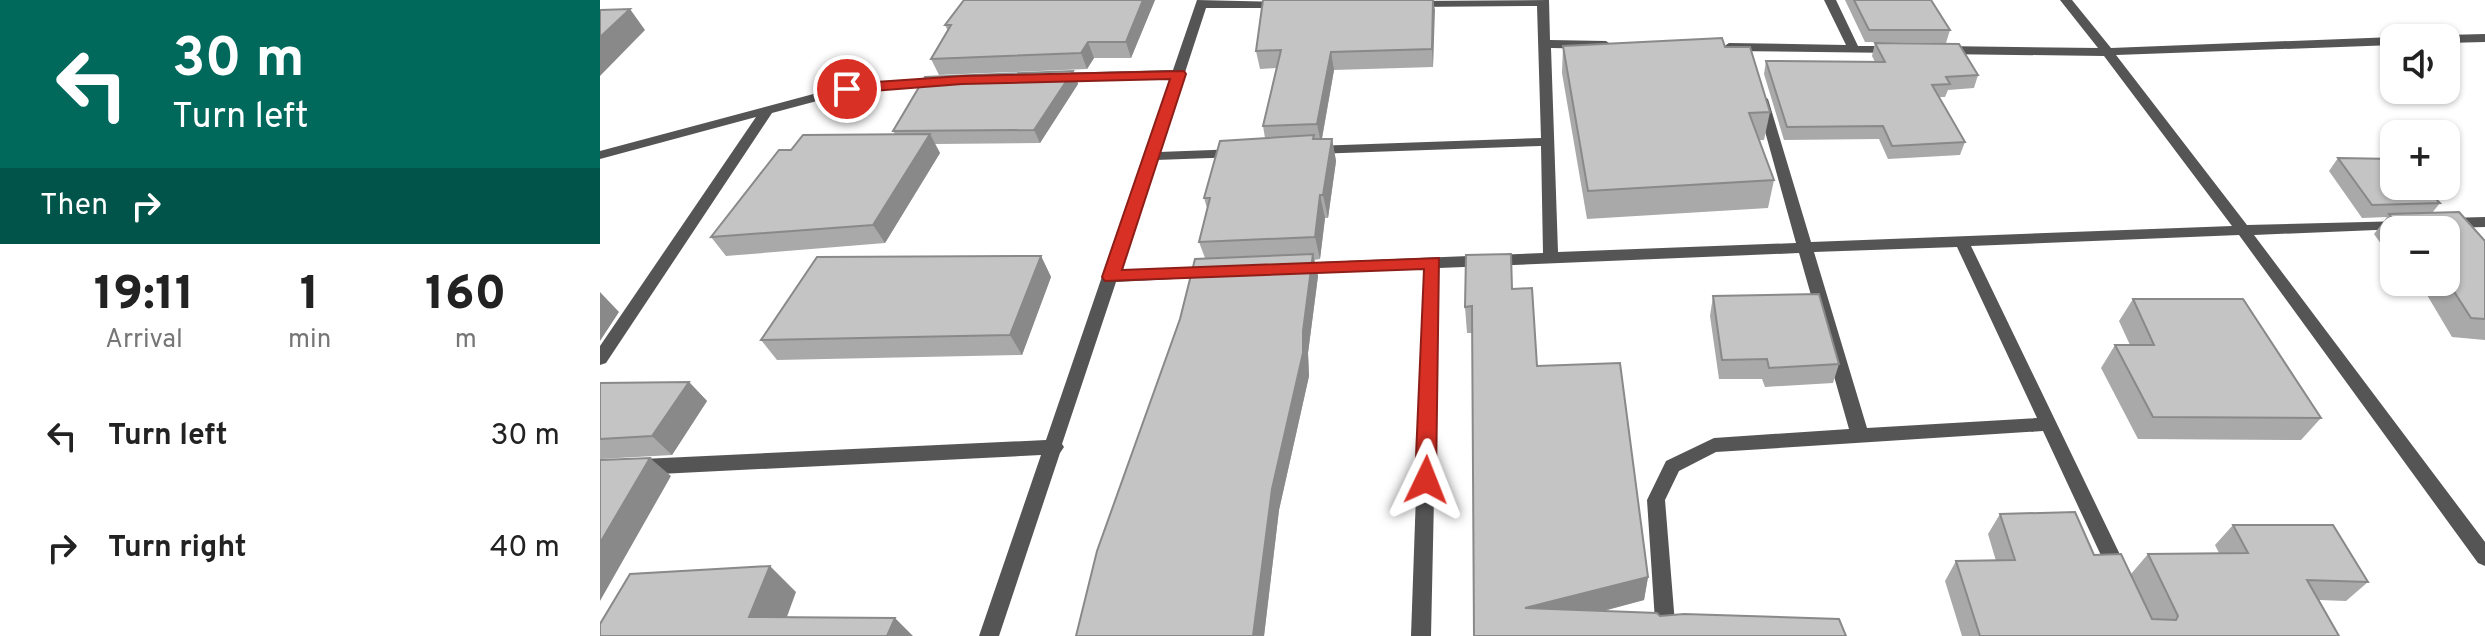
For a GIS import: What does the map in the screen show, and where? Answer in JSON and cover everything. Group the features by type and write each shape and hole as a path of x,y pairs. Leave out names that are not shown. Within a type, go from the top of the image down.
{"street":[{"path":"1830,0 1854,49"},
{"path":"2066,0 2104,52 2155,112 2485,557"},
{"path":"1403,4 1543,1 1551,257"},
{"path":"989,636 1202,3 1295,5"},
{"path":"2460,39 2485,38"},
{"path":"1932,50 2104,52 2380,42"},
{"path":"1543,44 1621,45"},
{"path":"1715,47 1751,63 1854,49 1901,50"},
{"path":"1751,63 1807,246 1860,436"},
{"path":"1039,78 1179,74"},
{"path":"600,155 847,89 962,80"},
{"path":"600,359 768,109"},
{"path":"1294,151 1547,142"},
{"path":"1153,156 1247,152"},
{"path":"1279,269 2241,229 2485,222"},
{"path":"1961,240 2125,585"},
{"path":"1421,636 1432,262"},
{"path":"1111,277 1233,271"},
{"path":"1666,636 1656,500 1672,466 1714,445 2048,424"},
{"path":"600,469 1055,447"}],"building":[{"path":"964,0 1143,0 1126,42 1088,42 1081,53 931,59 951,25 945,25"},
{"path":"1263,0 1433,0 1432,49 1331,52 1317,124 1263,126 1281,50 1256,51"},
{"path":"1854,0 1931,0 1950,30 1869,30"},
{"path":"630,9 600,37 600,10"},
{"path":"1722,38 1725,47 1750,47 1770,112 1749,113 1774,180 1588,191 1563,46"},
{"path":"1875,43 1959,44 1978,75 1946,77 1950,84 1932,85 1965,142 1892,146 1883,126 1787,127 1766,61 1885,62"},
{"path":"1073,71 1034,130 893,131 925,77"},
{"path":"930,134 873,225 711,237 779,150 791,150 803,135"},
{"path":"1314,135 1313,139 1332,139 1315,237 1199,242 1210,198 1204,198 1220,141"},
{"path":"2338,158 2380,159 2380,200 2437,200 2440,203 2372,205"},
{"path":"2459,212 2485,241 2485,319 2471,318 2457,296 2460,296 2460,216 2389,214"},
{"path":"1313,254 1303,353 1272,489 1253,636 1076,636 1097,551 1180,319 1195,259"},
{"path":"1511,254 1512,289 1532,288 1537,366 1620,363 1648,577 1525,608 1657,613 1660,616 1684,614 1839,619 1846,636 1474,636 1472,306 1465,307 1466,255"},
{"path":"1041,256 1010,335 761,340 817,257"},
{"path":"1819,294 1839,364 1769,368 1767,359 1722,360 1713,296"},
{"path":"2133,299 2243,299 2321,418 2153,417 2115,345 2154,345"},
{"path":"689,382 652,436 600,439 600,383"},
{"path":"650,458 600,543 600,460"},
{"path":"2075,512 2094,555 2121,554 2152,619 2176,620 2178,616 2148,554 2248,553 2233,525 2333,525 2368,582 2307,580 2339,636 1980,636 1956,561 2015,560 2000,514"},
{"path":"770,566 749,617 895,618 887,636 600,636 600,624 630,574"}],"route":[{"path":"847,89 962,80 1179,74 1111,277 1432,262 1426,480"}]}
